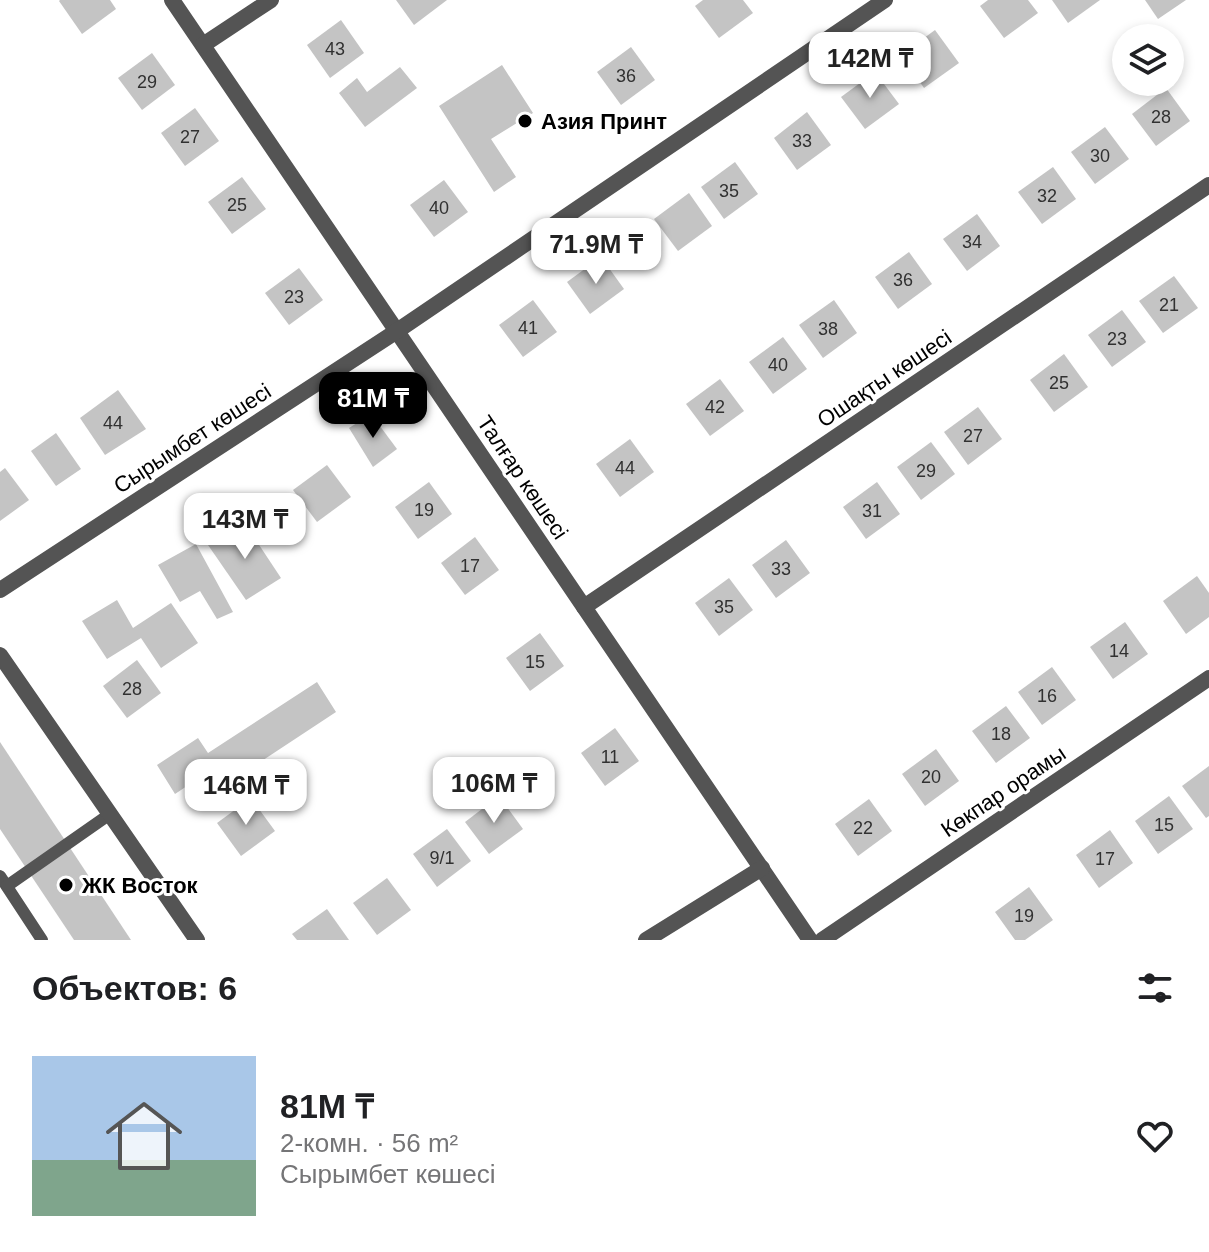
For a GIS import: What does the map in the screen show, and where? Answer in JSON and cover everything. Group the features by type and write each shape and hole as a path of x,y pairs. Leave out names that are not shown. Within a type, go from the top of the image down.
{"street":[{"name":"Талғар көшесі","path":"172,0 810,940"},
{"path":"203,45 271,0"},
{"name":"Сырымбет көшесі","path":"0,590 397,331 885,0"},
{"name":"Ошақты көшесі","path":"584,607 1209,185"},
{"path":"0,655 197,940"},
{"name":"Көкпар орамы","path":"822,940 1209,678"},
{"path":"646,940 762,868"}],"lane":[{"path":"42,940 3,881 110,814"}],"building":[{"path":"60,0 110,0 116,9 82,34"},
{"path":"396,0 447,0 414,25"},
{"path":"703,0 743,0 753,13 719,38 695,6"},
{"path":"988,0 1028,0 1038,13 1004,38 980,6"},
{"path":"1052,0 1100,0 1068,23"},
{"path":"1145,0 1186,0 1158,19"},
{"path":"341,20 364,53 330,78 307,45"},
{"path":"935,30 959,63 924,88 901,55"},
{"path":"631,47 655,80 621,105 597,72"},
{"path":"152,53 175,85 142,110 118,78"},
{"path":"502,65 533,113 491,139 516,177 494,192 439,106"},
{"path":"400,67 417,88 365,127 339,93 357,78 367,92"},
{"path":"875,72 899,104 865,129 841,97"},
{"path":"1156,96 1172,96 1190,121 1156,146 1132,114"},
{"path":"195,108 219,141 185,166 161,133"},
{"path":"807,112 831,145 797,170 774,138"},
{"path":"1105,127 1129,159 1095,184 1071,152"},
{"path":"735,162 758,194 724,219 701,187"},
{"path":"1053,167 1076,199 1042,224 1018,192"},
{"path":"242,177 266,209 232,234 208,202"},
{"path":"444,180 468,212 434,237 410,205"},
{"path":"689,193 712,226 678,251 654,219"},
{"path":"977,214 1000,246 967,271 943,239"},
{"path":"909,252 932,284 898,309 875,277"},
{"path":"601,257 624,289 590,314 567,282"},
{"path":"299,268 323,300 289,325 265,293"},
{"path":"1174,276 1198,308 1163,333 1139,301"},
{"path":"533,300 557,332 523,357 499,325"},
{"path":"834,300 857,333 823,358 799,325"},
{"path":"1122,310 1146,342 1112,367 1088,335"},
{"path":"783,337 807,369 773,394 749,362"},
{"path":"1064,354 1088,387 1054,412 1030,380"},
{"path":"720,379 744,411 710,436 686,404"},
{"path":"118,390 146,429 105,455 80,418"},
{"path":"978,407 1002,439 968,465 944,432"},
{"path":"371,414 397,449 373,467 349,428"},
{"path":"56,433 81,469 56,486 31,451"},
{"path":"630,439 654,472 620,497 596,464"},
{"path":"931,442 955,474 921,500 897,467"},
{"path":"327,465 351,497 317,522 293,490"},
{"path":"5,468 29,500 0,521 0,472"},
{"path":"429,482 452,514 418,539 395,507"},
{"path":"877,482 900,514 866,539 843,507"},
{"path":"244,522 281,578 246,600 208,545"},
{"path":"475,537 499,570 465,595 441,563"},
{"path":"786,540 810,573 776,598 752,565"},
{"path":"196,544 233,612 217,619 200,591 180,602 158,565"},
{"path":"1197,576 1209,593 1209,617 1186,634 1163,601"},
{"path":"729,578 753,610 719,636 695,603"},
{"path":"117,600 133,628 171,603 198,643 161,668 141,638 107,659 82,621"},
{"path":"1125,622 1148,654 1113,679 1090,647"},
{"path":"540,633 564,666 530,691 506,658"},
{"path":"137,660 161,693 127,718 103,686"},
{"path":"1052,667 1076,700 1042,725 1018,692"},
{"path":"317,682 336,712 198,803 187,786 175,794 157,765 198,738 208,753"},
{"path":"1006,706 1030,738 996,763 972,731"},
{"path":"615,728 639,761 605,786 581,753"},
{"name":"ЖК Восток","path":"0,742 131,940 74,940 0,829"},
{"path":"936,749 959,781 925,806 902,774"},
{"path":"1209,766 1209,816 1206,818 1182,786"},
{"path":"499,796 523,829 489,854 465,822"},
{"path":"1169,796 1193,829 1158,854 1135,821"},
{"path":"251,798 275,831 241,856 217,823"},
{"path":"869,799 892,831 858,856 835,824"},
{"path":"447,829 471,861 437,887 413,854"},
{"path":"1110,830 1133,863 1099,888 1076,855"},
{"path":"387,878 411,910 377,935 353,903"},
{"path":"1029,887 1053,920 1025,940 1015,940 995,912"},
{"path":"327,909 349,940 297,940 292,934"}],"place":[{"name":"Азия Принт","path":"525,121"},
{"name":"ЖК Восток","path":"66,885"}]}
